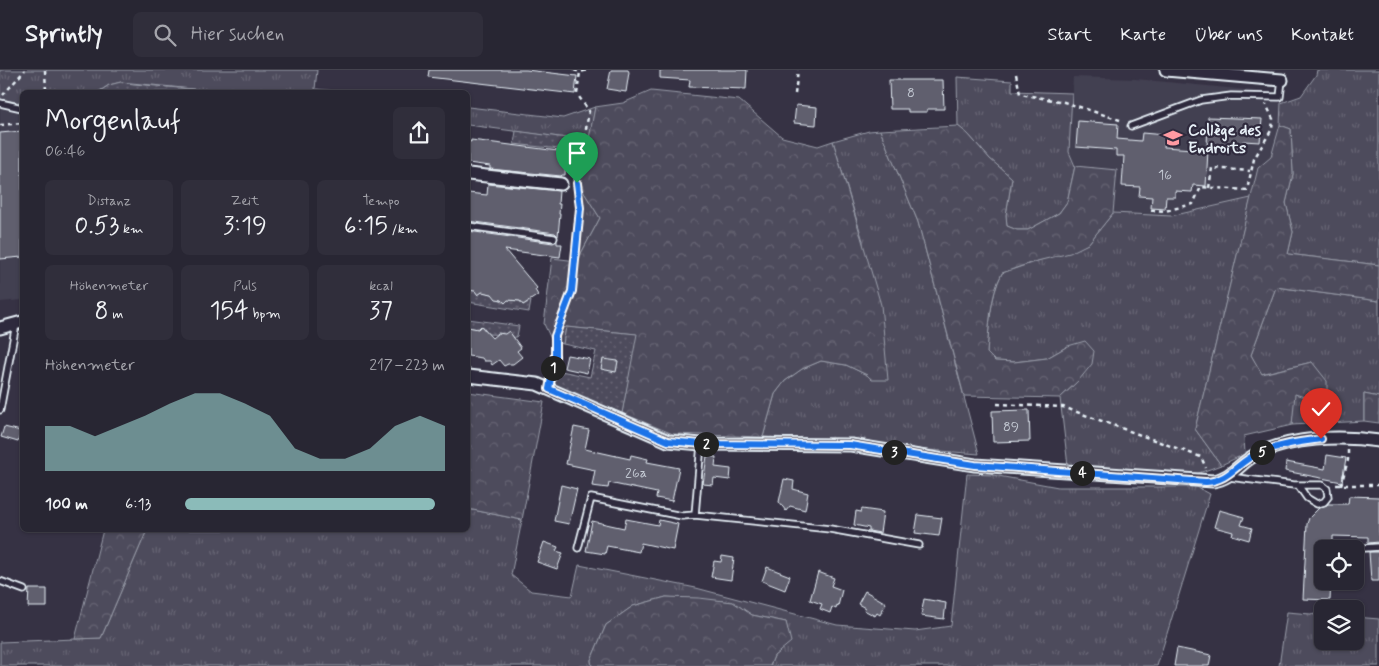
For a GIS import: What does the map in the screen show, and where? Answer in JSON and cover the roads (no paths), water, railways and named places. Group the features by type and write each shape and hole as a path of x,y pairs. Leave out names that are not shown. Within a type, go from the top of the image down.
{"street":[{"path":"1166,70 1282,80"},
{"path":"470,174 561,184"},
{"path":"0,328 19,323"},
{"path":"470,376 536,384 668,441 702,444 850,445 975,465 1206,482 1219,481 1250,458 1271,449 1308,440 1348,438 1379,441"}],"lane":[{"path":"1131,126 1201,100 1231,96 1280,97 1282,80"},
{"path":"0,103 20,108"},
{"path":"470,226 554,238"},
{"path":"0,410 19,323"},
{"path":"549,389 555,356"},
{"path":"695,515 702,444"},
{"path":"1227,476 1298,485 1322,485 1327,489 1328,497 1324,502 1317,504 1307,498 1298,485"},
{"path":"578,548 591,498 682,516 695,515 830,529 918,546"},
{"path":"1365,548 1379,547"},
{"path":"0,581 24,590"}],"place":[{"name":"Collège des Endroits","path":"1173,138"}]}
